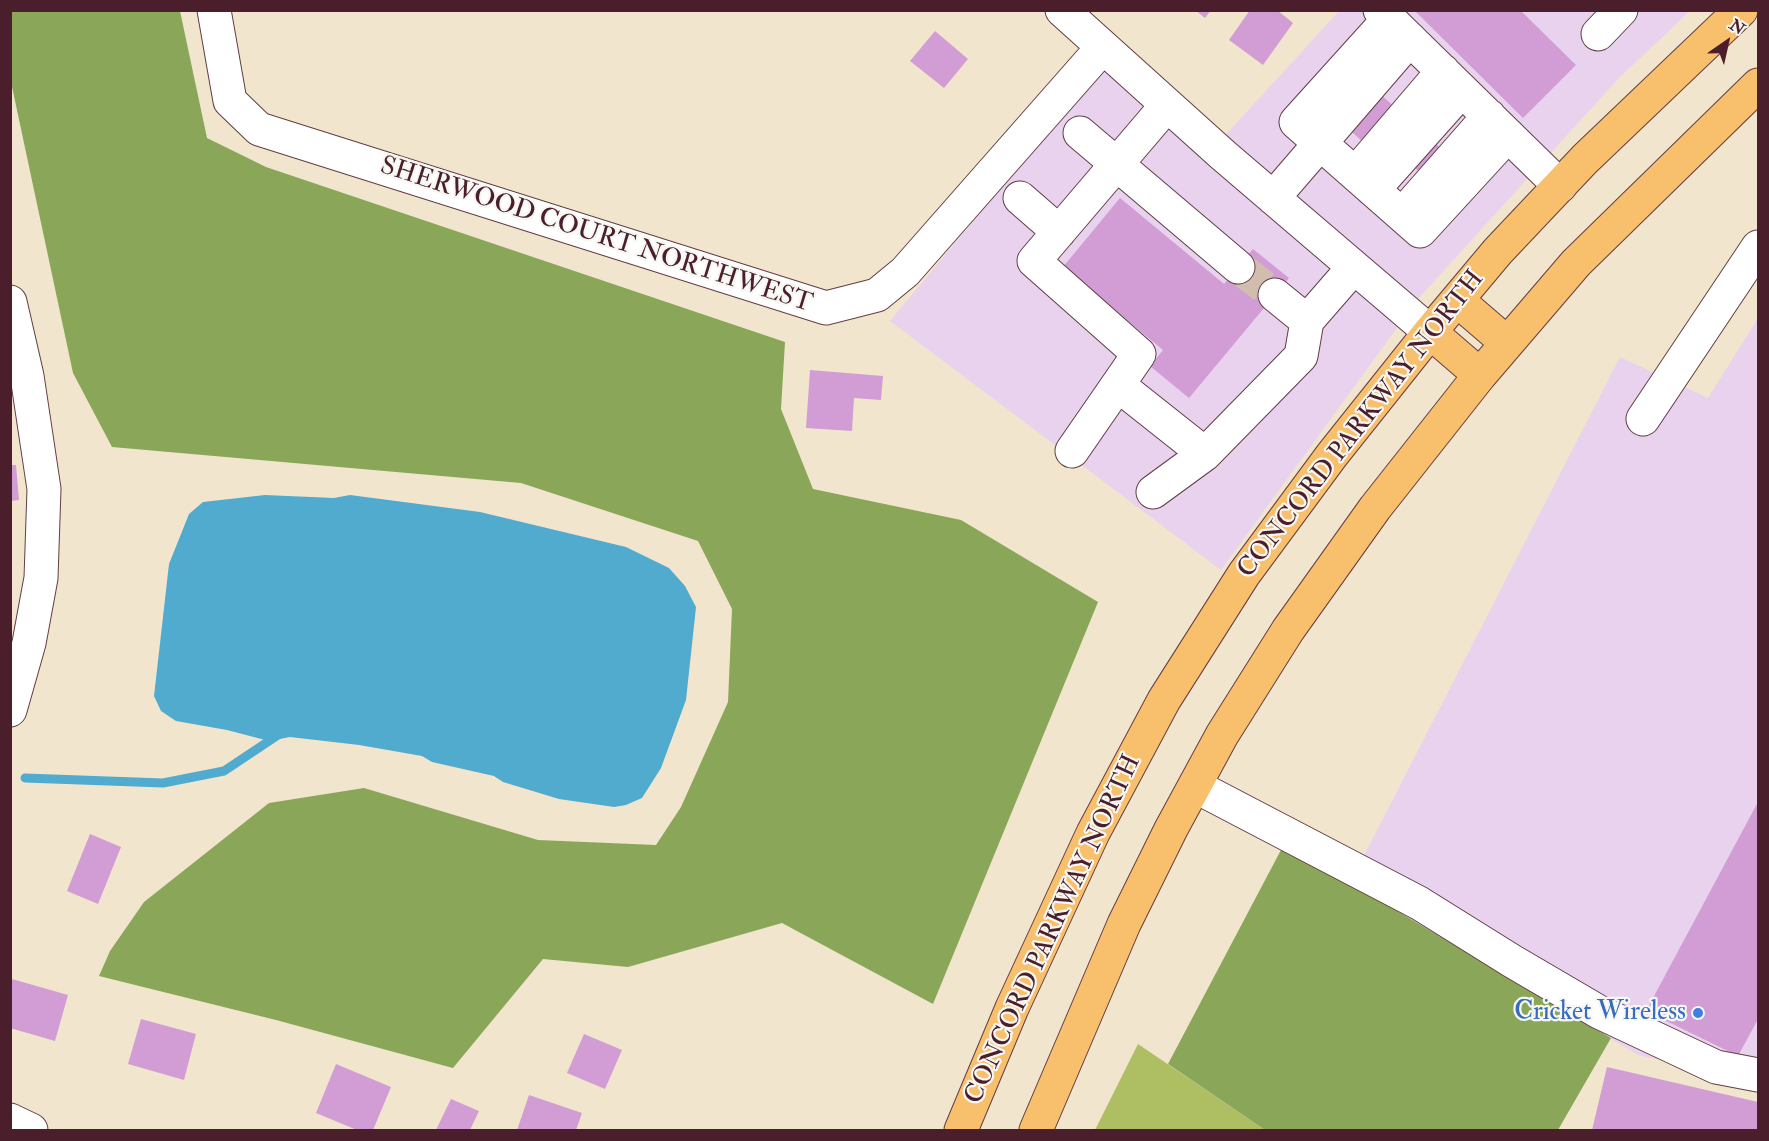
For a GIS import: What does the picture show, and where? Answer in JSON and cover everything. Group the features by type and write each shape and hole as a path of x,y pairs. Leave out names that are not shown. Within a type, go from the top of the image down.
{"highway":[{"name":"CONCORD PARKWAY NORTH","path":"961,1131 1012,1008 1093,833 1164,700 1244,574 1332,454 1498,251 1585,159 1730,14"},
{"path":"1036,1131 1124,924 1222,735 1288,630 1375,508 1480,375 1576,263 1756,92"},
{"path":"1457,300 1507,343"},
{"path":"1430,332 1480,375"}],"street":[{"name":"SHERWOOD COURT NORTHWEST","path":"214,10 231,101 259,129 826,309 877,295 905,272 1103,47"},
{"path":"1062,10 1273,198 1430,332"},
{"path":"1598,34 1621,10"},
{"path":"1273,198 1320,143 1393,23 1560,186"},
{"path":"1320,143 1420,231 1476,103"},
{"path":"1380,195 1476,103"},
{"path":"1380,195 1476,103"},
{"path":"1072,451 1139,354 1034,261 1167,105"},
{"path":"1080,133 1238,267"},
{"path":"1020,198 1059,232"},
{"path":"1643,420 1758,247"},
{"path":"1153,492 1205,454 1301,356 1307,321 1354,267"},
{"path":"1275,295 1307,321"},
{"path":"10,302 22,390 44,489 41,578 29,643 10,710"},
{"path":"1118,385 1205,454"},
{"path":"1194,786 1419,903 1599,1012 1716,1067 1758,1075"},
{"path":"10,1120 31,1131"}],"shaded area":[{"path":"1339,11 1690,11 1619,78 1418,299 1221,570 890,321 1105,63 1209,153"},
{"path":"1758,318 1758,1080 1638,1055 1350,883 1620,357 1708,398"}],"green space":[{"path":"10,11 180,11 207,138 266,167 785,342 781,409 813,489 961,520 1098,602 933,1004 782,923 628,967 543,959 453,1068 276,1020 99,976 110,951 144,902 269,803 364,788 538,840 656,845 681,807 728,702 732,609 698,541 521,483 112,447 73,373 11,82"},
{"path":"1282,848 1350,883 1611,1038 1558,1130 1265,1130 1168,1064"},
{"path":"1138,1044 1265,1130 1095,1130"}],"water":[{"path":"265,495 334,498 350,495 480,512 626,547 669,568 685,586 696,607 686,700 661,768 642,798 614,807 559,799 503,782 494,776 432,762 422,756 359,745 290,737 269,741 227,730 176,721 161,711 154,696 169,564 189,514 203,502"}],"building":[{"path":"1195,10 1211,10 1205,18"},
{"path":"1250,10 1277,10 1293,23 1263,65 1229,40"},
{"path":"1414,10 1520,10 1576,65 1523,118"},
{"path":"935,31 968,59 944,88 910,61"},
{"path":"1361,77 1462,167 1441,191 1372,130 1362,141 1329,112"},
{"path":"1120,198 1224,284 1253,249 1289,278 1189,398 1150,366 1163,350 1063,267"},
{"path":"810,370 883,376 881,400 854,398 852,431 806,428"},
{"path":"10,465 16,465 19,500 10,501"},
{"path":"1758,802 1758,1019 1738,1056 1646,1011"},
{"path":"90,834 121,847 98,904 67,891"},
{"path":"12,979 68,995 55,1041 10,1028"},
{"path":"141,1019 196,1034 184,1080 128,1064"},
{"path":"584,1034 622,1050 605,1089 567,1073"},
{"path":"336,1064 391,1087 373,1130 357,1130 316,1113"},
{"path":"1607,1067 1758,1102 1758,1130 1592,1130"},
{"path":"529,1095 582,1113 576,1130 517,1130"},
{"path":"451,1099 479,1111 470,1130 436,1130"}],"waterway":[{"path":"25,778 163,783 224,771 278,735"}],"tunnel":[{"path":"1238,267 1275,295"}],"place":[{"name":"Cricket Wireless","path":"1698,1013"}]}
